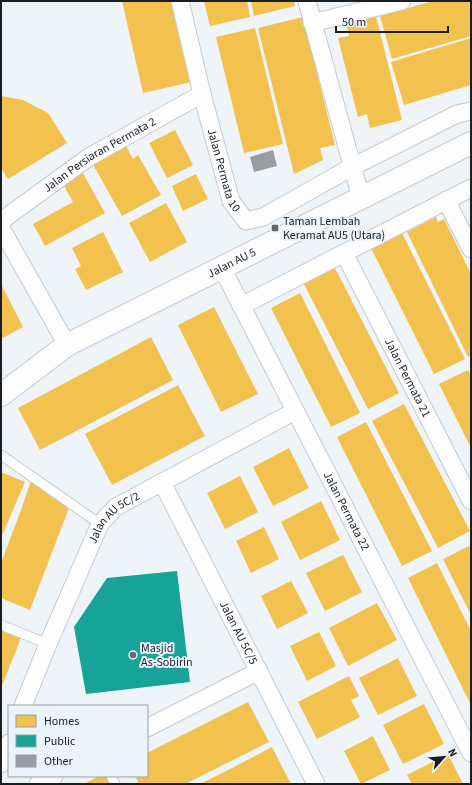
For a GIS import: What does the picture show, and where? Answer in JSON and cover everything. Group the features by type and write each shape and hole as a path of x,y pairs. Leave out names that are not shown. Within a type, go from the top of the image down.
{"main road":[{"name":"Jalan AU 5","path":"1,396 67,345 471,143"}],"street":[{"name":"Jalan Permata 10","path":"180,1 202,94 231,201 246,221 263,217 352,167"},
{"path":"307,1 361,198"},
{"path":"312,23 402,1"},
{"name":"Jalan Persiaran Permata 2","path":"1,221 89,157 202,94"},
{"path":"352,167 457,114 471,111"},
{"path":"241,306 471,188"},
{"path":"446,200 471,249"},
{"path":"1,228 67,345"},
{"name":"Jalan Permata 21","path":"344,253 471,502"},
{"name":"Jalan Permata 22","path":"222,268 295,411 469,743"},
{"name":"Jalan AU 5C/2","path":"23,705 100,524 116,507 295,411"},
{"name":"Jalan AU 5C/5","path":"162,482 316,784"},
{"path":"148,727 259,671"},
{"path":"1,764 8,746"},
{"path":"38,784 52,777"}],"lane":[{"path":"1,455 100,524"},
{"path":"1,625 48,644"}],"building: Homes":[{"path":"122,1 173,1 191,82 143,93"},
{"path":"204,1 247,1 250,17 210,26"},
{"path":"251,1 294,1 295,6 254,16"},
{"path":"433,1 471,1 471,36 392,59 380,16"},
{"path":"376,16 402,120 370,128 367,114 358,117 338,38 349,36 346,24"},
{"path":"303,17 335,145 320,148 323,160 294,174 258,28"},
{"path":"255,28 283,144 244,153 216,37"},
{"path":"471,38 471,85 404,105 391,62"},
{"path":"1,96 23,100 48,113 67,143 8,179 1,168"},
{"path":"175,130 193,165 167,178 149,143"},
{"path":"124,142 133,159 138,155 161,195 122,216 91,161"},
{"path":"80,168 105,213 45,246 33,224 73,202 60,179"},
{"path":"196,174 208,199 183,211 172,186"},
{"path":"166,203 187,242 150,262 129,223"},
{"path":"436,217 438,222 444,219 471,274 471,355 468,357 407,232"},
{"path":"401,231 465,359 434,374 370,246"},
{"path":"103,232 123,272 86,290 75,269 81,266 72,248"},
{"path":"335,268 399,393 368,409 304,284"},
{"path":"1,284 23,327 1,339"},
{"path":"300,293 360,413 331,427 271,308"},
{"path":"214,307 258,394 221,412 178,325"},
{"path":"151,337 173,380 40,450 18,408"},
{"path":"468,370 471,376 471,448 439,384"},
{"path":"178,385 205,436 112,485 85,434"},
{"path":"404,404 470,531 438,548 372,421"},
{"path":"366,422 432,551 402,566 337,437"},
{"path":"289,448 309,488 273,506 253,467"},
{"path":"1,472 25,482 1,538"},
{"path":"240,476 258,512 225,529 207,493"},
{"path":"31,481 69,508 30,610 1,598 1,563"},
{"path":"321,501 340,540 300,560 281,522"},
{"path":"264,527 279,559 251,573 236,541"},
{"path":"471,545 471,615 443,559"},
{"path":"343,555 362,592 325,611 306,573"},
{"path":"437,563 471,631 471,705 408,578"},
{"path":"291,581 308,613 277,629 261,596"},
{"path":"377,603 397,640 348,666 329,628"},
{"path":"1,629 21,638 1,688"},
{"path":"319,632 336,666 307,681 290,646"},
{"path":"398,658 417,696 378,715 359,678"},
{"path":"349,676 359,696 351,700 360,717 317,739 298,702"},
{"path":"248,702 269,742 185,784 139,784 136,777 148,777 148,752"},
{"path":"424,704 444,744 403,764 383,725"},
{"path":"373,736 390,770 361,784 344,751"},
{"path":"272,747 291,784 200,784 232,768"},
{"path":"448,754 463,784 412,784 407,775"},
{"path":"97,777 106,777 110,784 84,784"}],"building: Public":[{"name":"Masjid As-Sobirin","path":"177,571 190,682 86,694 74,627 107,578"}],"building: Other":[{"path":"273,150 277,166 254,172 250,157"}],"place":[{"name":"Taman Lembah Keramat AU5 (Utara)","path":"275,228"},
{"name":"Masjid As-Sobirin","path":"133,655"}]}
